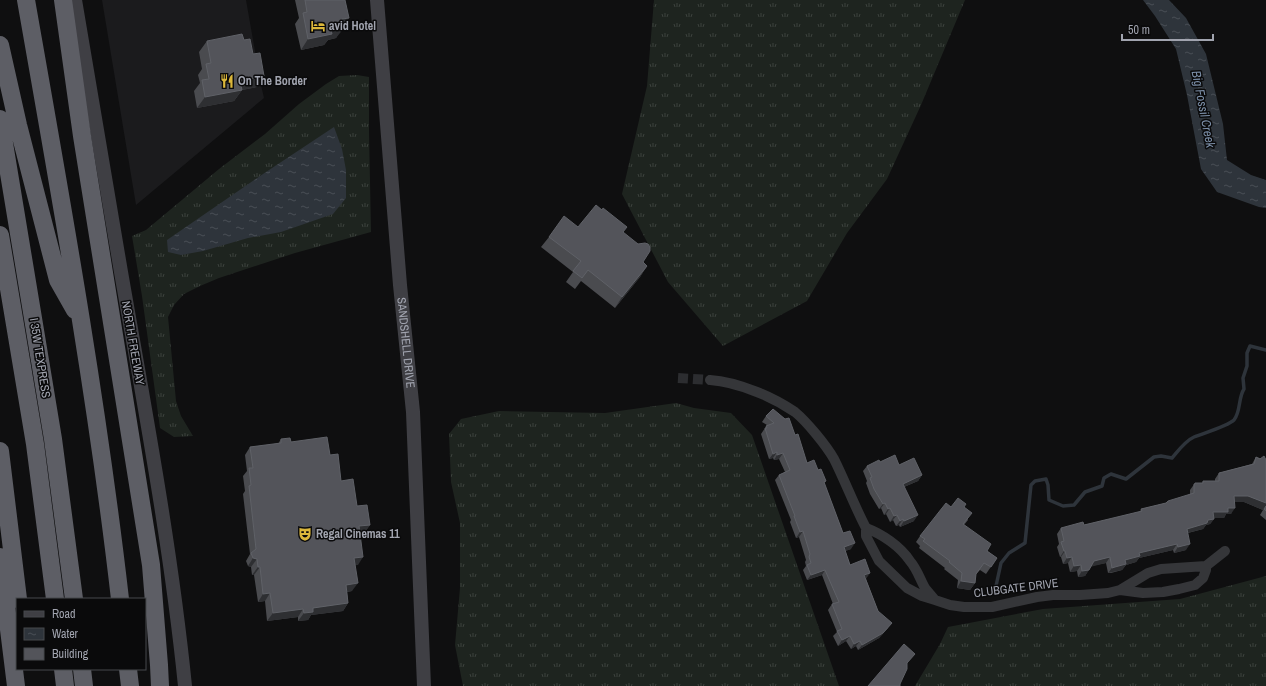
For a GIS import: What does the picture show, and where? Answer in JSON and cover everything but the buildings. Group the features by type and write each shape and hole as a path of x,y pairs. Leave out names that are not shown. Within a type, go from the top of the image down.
{"highway":[{"path":"26,0 82,321 112,523 120,598"},
{"path":"63,0 83,144 151,565 160,686"},
{"path":"0,45 18,125 58,280 82,321"},
{"name":"I 35W TEXPRESS","path":"0,119 53,440 74,598"},
{"name":"I 35W TEXPRESS","path":"0,236 35,444 55,598"},
{"path":"0,451 18,598"},
{"path":"0,557 16,686"},
{"path":"26,670 29,686"},
{"path":"63,670 65,686"},
{"path":"82,670 84,686"},
{"path":"128,670 130,686"}],"main road":[{"name":"NORTH FREEWAY","path":"75,0 153,454 181,647 184,686"},
{"name":"SANDSHELL DRIVE","path":"377,0 400,285 413,412 424,686"}],"street":[{"name":"CLUBGATE DRIVE","path":"710,380 743,387 770,397 795,413 821,440 833,458 866,528 866,536 880,561 907,588 922,596 950,605 978,607 992,606 1053,595 1108,593 1120,590 1143,593 1163,592 1195,584 1204,578 1206,566 1225,551"},
{"path":"866,528 873,530 902,551 920,576 925,588 935,600"},
{"path":"1120,590 1148,573 1161,569 1206,566"}],"shaded area":[{"path":"102,0 246,0 264,98 136,205"}],"green space":[{"path":"654,0 965,0 921,105 887,179 847,233 807,301 723,346 668,282 622,194 647,86"},
{"path":"357,75 369,77 371,232 295,253 219,278 184,294 174,305 168,317 176,401 181,416 193,436 174,437 160,428 142,296 132,236 146,230 219,169 265,134 299,104 326,84 339,76"},
{"path":"676,403 694,408 731,413 752,435 839,686 463,686 455,645 460,588 460,523 451,482 449,434 461,419 499,411 605,413"},
{"path":"1266,576 1266,686 915,686 940,644 948,627 1043,609 1180,599"}],"water":[{"name":"Big Fossil Creek","path":"1143,0 1169,0 1186,18 1206,54 1223,124 1227,160 1251,175 1266,180 1266,208 1259,207 1217,192 1201,169 1187,95 1176,49"},
{"path":"334,127 342,149 346,170 346,198 333,214 281,232 248,238 203,251 181,255 168,252 167,240"}],"waterway":[{"path":"996,586 1001,563 1009,553 1025,543 1031,485 1035,481 1046,479 1049,500 1063,506 1074,505 1085,492 1102,486 1104,478 1111,474 1126,479 1154,457 1161,456 1172,458 1182,446 1194,437 1221,427 1234,420 1238,413 1241,396 1244,389 1243,378 1247,366 1247,353 1250,346 1266,350"}],"tunnel":[{"path":"678,378 710,380"}],"place":[{"name":"avid Hotel","path":"318,26"},
{"name":"On The Border","path":"227,81"},
{"name":"Regal Cinemas 11","path":"305,534"}]}
